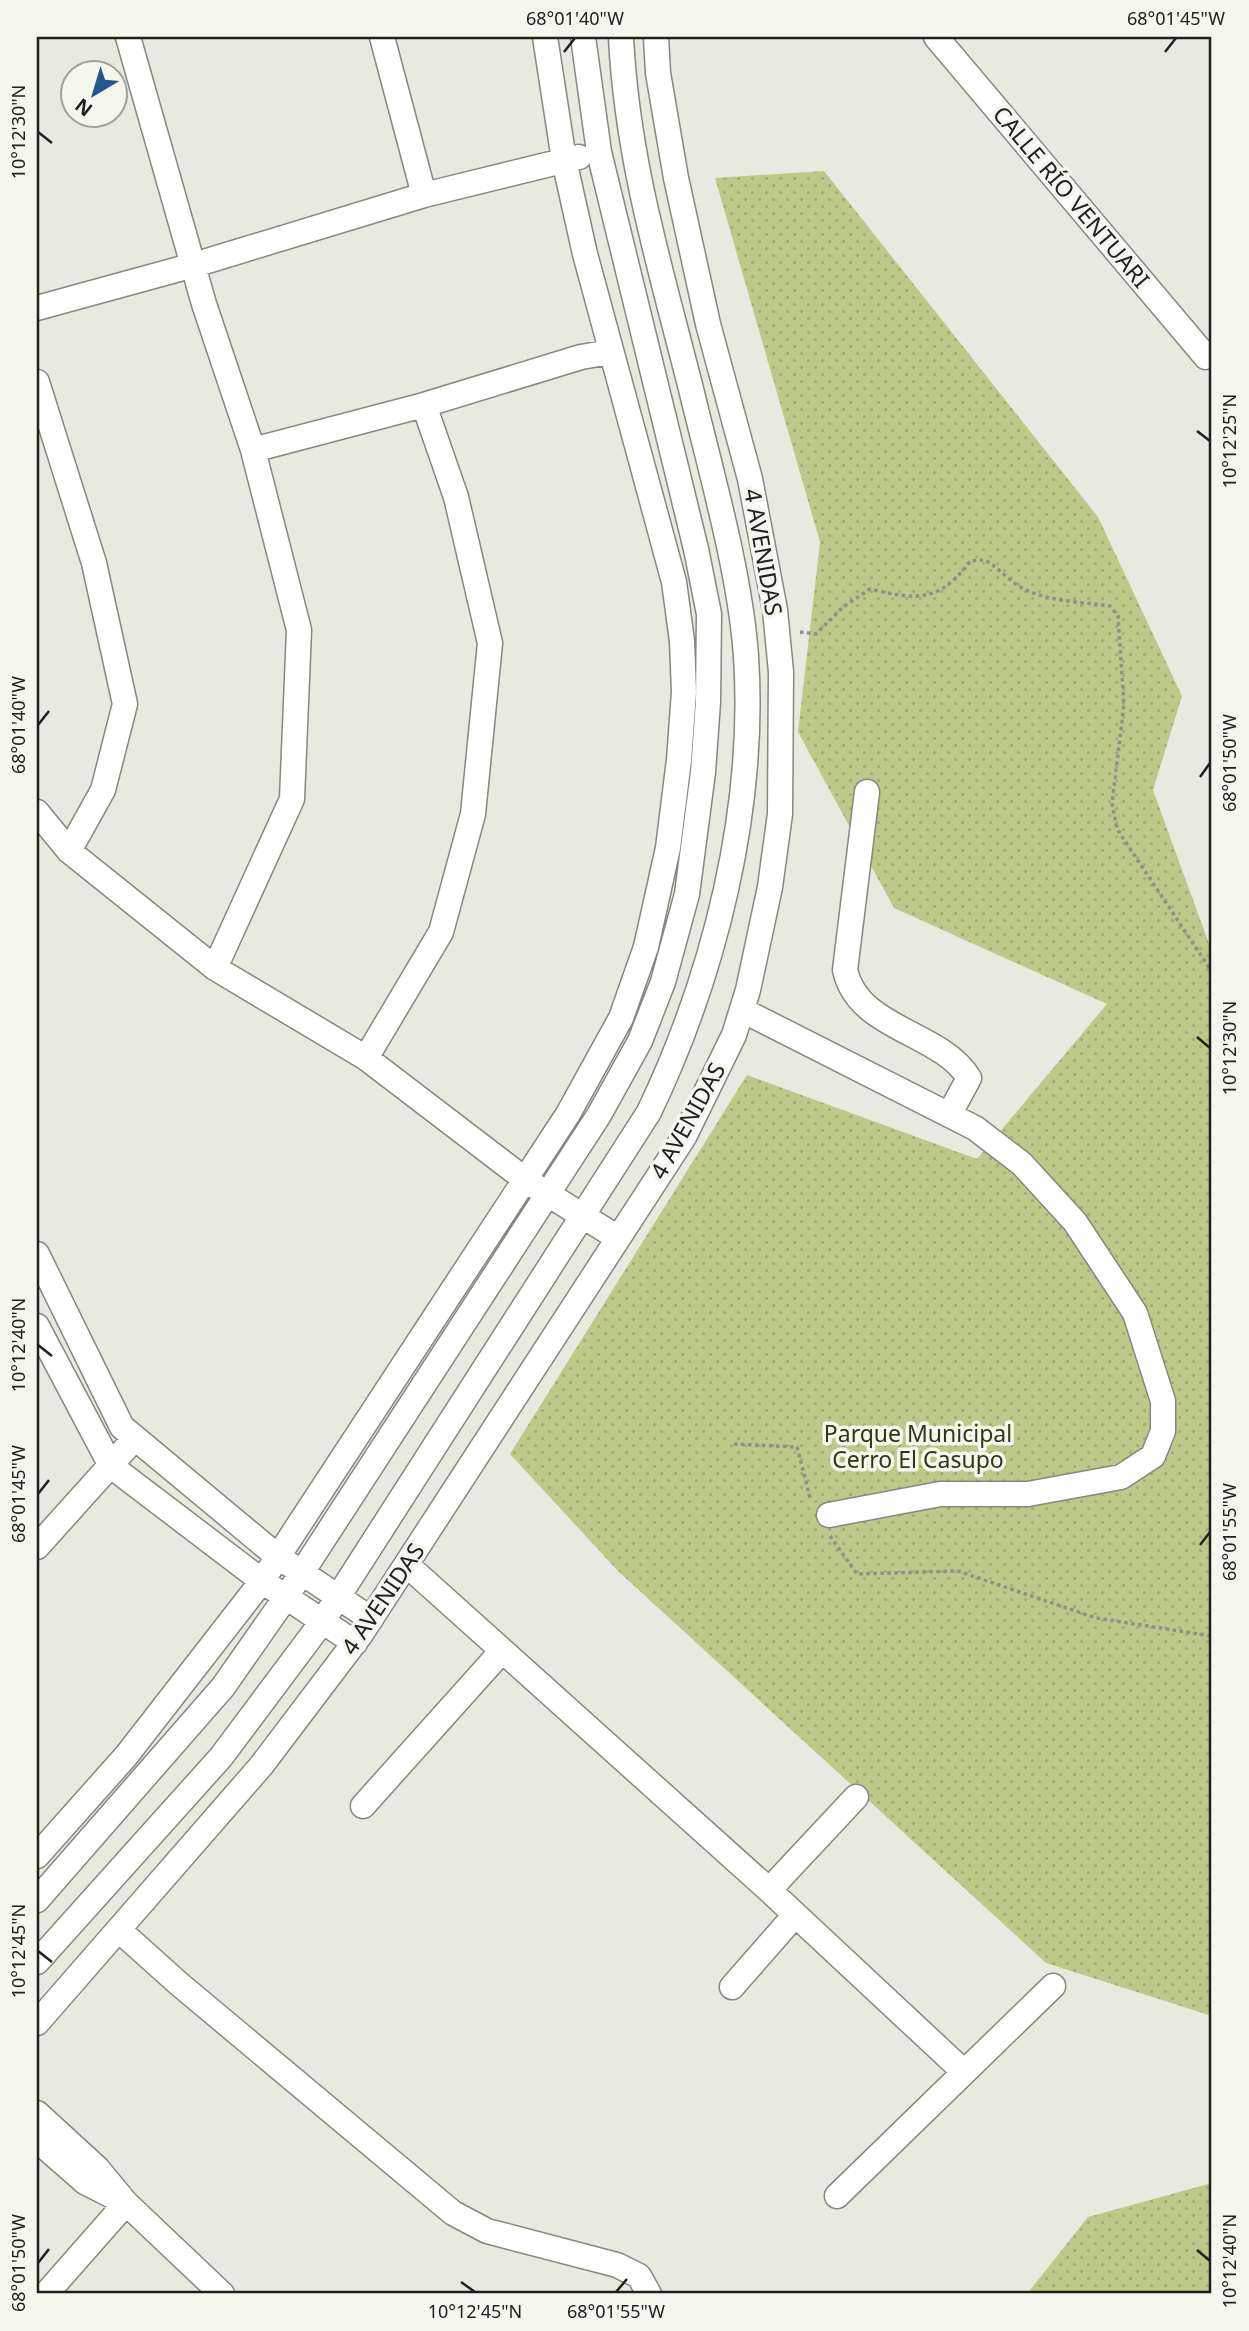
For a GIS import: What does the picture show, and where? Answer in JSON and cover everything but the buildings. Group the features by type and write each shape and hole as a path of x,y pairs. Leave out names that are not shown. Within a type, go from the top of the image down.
{"street":[{"path":"128,37 194,265 253,450 299,630 292,799 215,968"},
{"path":"382,37 424,194"},
{"path":"37,1856 126,1756 262,1581 527,1181 621,1018 649,934 668,848 684,692 674,582 648,478 610,352 564,160 545,37"},
{"path":"37,1900 223,1687 286,1597 550,1195 640,1041 663,982 687,894 703,772 708,702 709,614 696,549 599,152 583,37"},
{"name":"4 AVENIDAS","path":"37,1962 221,1756 322,1622 583,1219 649,1112 678,1053 697,1000 725,887 738,813 748,728 746,654 737,590 691,389 644,212 631,148 624,96 621,37"},
{"name":"4 AVENIDAS","path":"37,2022 261,1766 355,1643 684,1137 713,1082 742,1010 770,887 780,814 782,686 777,629 750,478 708,324 670,142 658,73 656,37"},
{"name":"CALLE RÍO VENTUARI","path":"936,37 1206,357"},
{"path":"37,308 194,265 424,194 599,152 670,142"},
{"path":"253,450 424,405 581,357 610,352"},
{"path":"37,382 94,563 125,705 103,790 69,851"},
{"path":"366,1058 441,932 473,814 490,643 456,497 424,405"},
{"path":"867,792 845,970 848,988 862,1005 942,1054 966,1072 969,1078 965,1091 949,1115"},
{"path":"37,812 69,851 215,968 366,1058 527,1181 583,1219 618,1238"},
{"path":"742,1010 975,1128 1022,1164 1075,1222 1135,1312 1163,1401 1163,1431 1153,1455 1121,1477 1028,1494 940,1494 823,1517"},
{"path":"37,1254 122,1427 277,1556 371,1619"},
{"path":"37,1326 111,1466 262,1581 355,1643"},
{"path":"37,1547 135,1438"},
{"path":"407,1565 769,1890 963,2071"},
{"path":"363,1806 501,1652"},
{"path":"769,1890 856,1797"},
{"path":"732,1987 795,1915"},
{"path":"120,1930 188,1992 453,2213 487,2231 617,2265 639,2277 649,2294"},
{"path":"837,2196 1053,1986"},
{"path":"37,2113 97,2168 126,2203 222,2294"},
{"path":"37,2140 85,2182 126,2203"},
{"path":"46,2294 126,2203"}],"path":[{"path":"777,629 816,634 843,607 870,589 909,598 940,590 959,576 970,561 977,560 985,560 1021,588 1040,596 1080,605 1110,606 1118,616 1124,705 1112,803 1117,829 1212,972"},
{"path":"734,1444 797,1447 808,1494 857,1574 958,1571 1096,1618 1212,1636"}],"green space":[{"name":"Parque Municipal Cerro El Casupo","path":"824,171 1098,517 1182,696 1153,790 1212,952 1212,2016 1046,1963 618,1571 510,1454 747,1075 977,1159 1107,1004 894,908 798,732 820,542 715,178"},
{"path":"1212,2183 1212,2294 1027,2294 1088,2217"}]}
